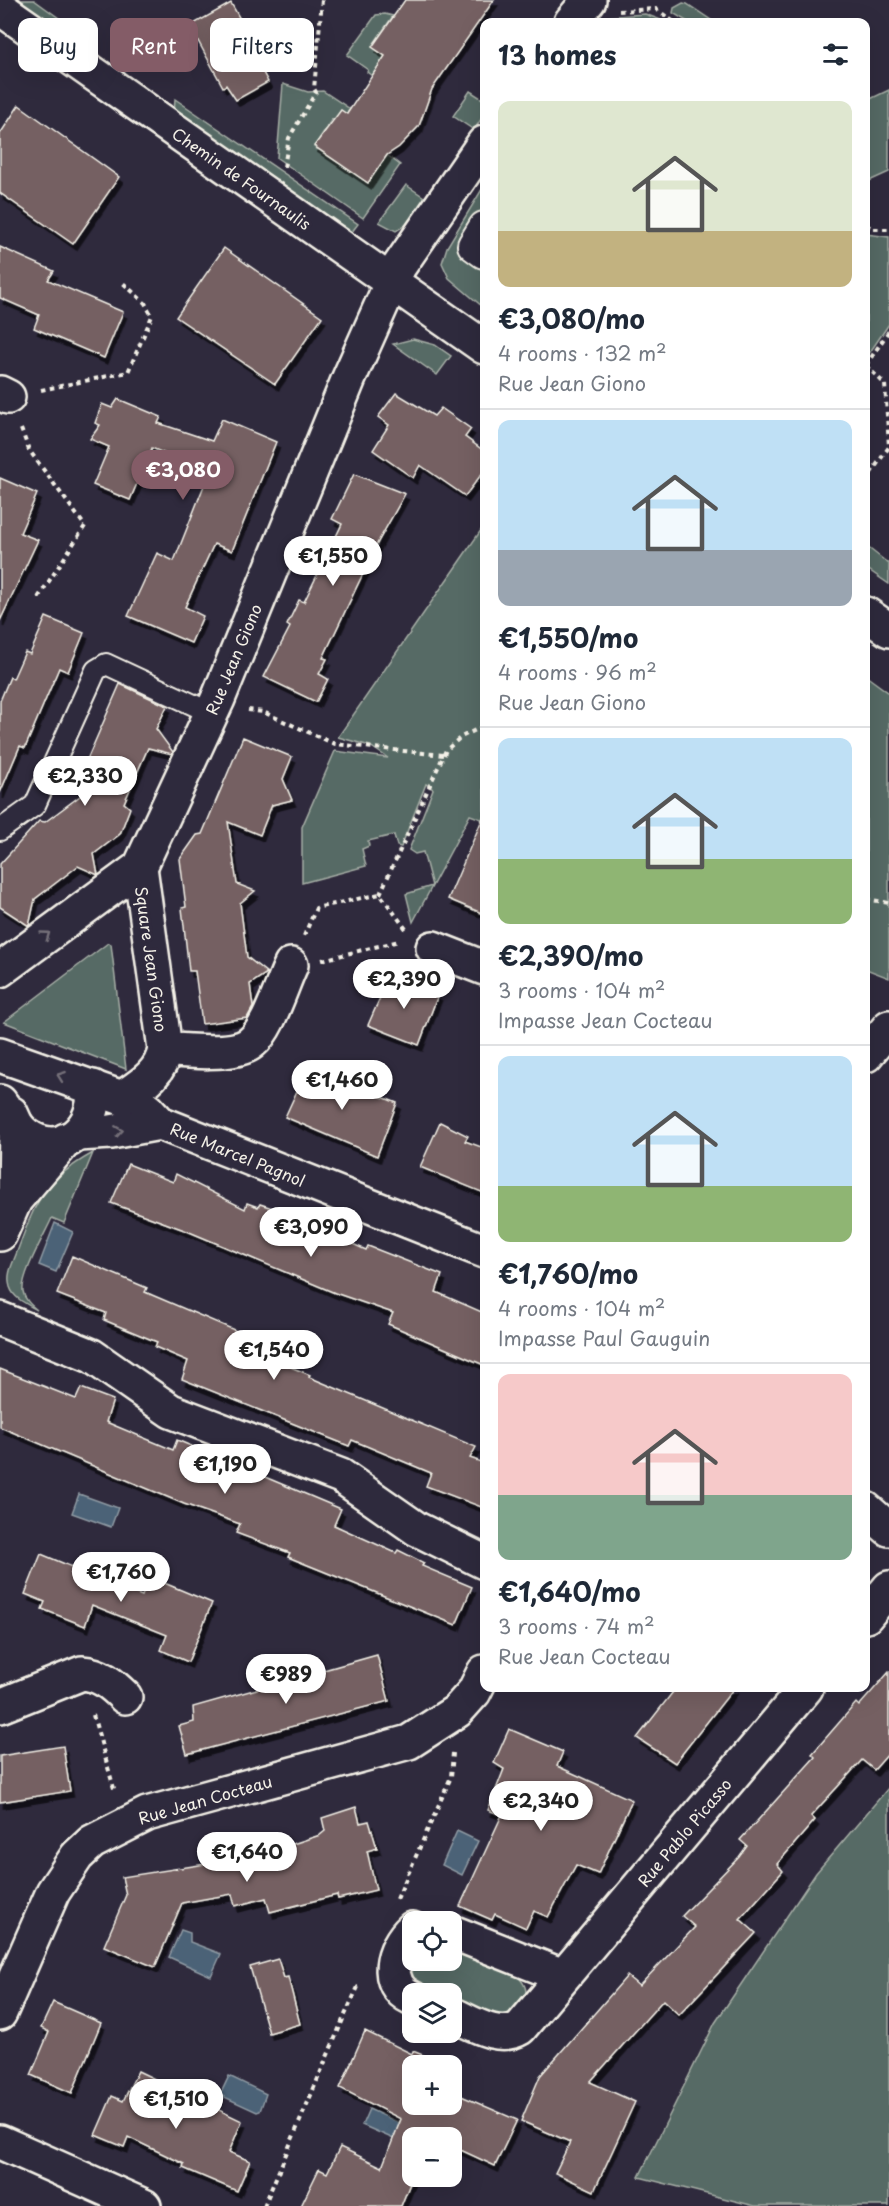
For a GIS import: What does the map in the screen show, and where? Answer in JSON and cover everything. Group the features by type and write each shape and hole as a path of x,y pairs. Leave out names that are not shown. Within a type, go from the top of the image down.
{"street":[{"name":"Chemin de Fournaulis","path":"0,8 480,344"},
{"name":"Rue Jean Giono","path":"140,867 214,706 349,378 398,268 480,149"},
{"path":"480,234 473,245 480,250"},
{"path":"870,617 889,630"},
{"name":"Square Jean Giono","path":"0,970 140,867 165,1049 157,1070 148,1080 107,1093"},
{"path":"424,944 480,966"},
{"path":"165,1049 229,1050 251,1044 263,1027 291,965"},
{"path":"870,1050 889,1027"},
{"name":"Rue Marcel Pagnol","path":"14,1060 147,1109 160,1123 480,1249"},
{"name":"Rue Marcel Pagnol","path":"14,1060 18,1073 9,1098 10,1112 8,1113 26,1134 38,1141 52,1143 72,1137 160,1123"},
{"path":"0,1234 15,1200 93,1113 95,1100 107,1093"},
{"path":"8,1113 15,1200"},
{"path":"0,1318 92,1356 171,1411 341,1476 417,1529 480,1560"},
{"path":"870,1512 889,1529"},
{"path":"870,1611 889,1588"},
{"path":"0,1706 82,1673 93,1674 102,1679 125,1697"},
{"name":"Rue Jean Cocteau","path":"0,2013 42,1914 66,1871 92,1842 147,1814 409,1742 457,1711 474,1692 480,1680"},
{"name":"Rue Pablo Picasso","path":"462,2018 493,2031 509,2033 526,2022 803,1692"},
{"path":"389,1986 402,1926"},
{"path":"462,1936 563,1976"},
{"path":"0,2142 144,2206"}],"lane":[{"path":"0,831 35,805 96,670 106,663 214,706"}],"path":[{"path":"284,168 290,138 316,92 314,89 322,0"},
{"path":"580,6 614,11 656,9 668,18"},
{"path":"870,227 889,230"},
{"path":"38,598 85,526 29,450 4,395 128,372 152,316 145,303 123,282"},
{"path":"870,359 889,331"},
{"path":"870,369 885,384 889,447 870,474"},
{"path":"214,706 263,712 335,744 443,755"},
{"path":"380,894 443,755 461,737 480,728"},
{"path":"380,894 424,944"},
{"path":"380,894 316,908 291,965 300,966 390,942 424,944"},
{"path":"870,900 889,903"},
{"path":"82,1673 124,1824"},
{"path":"406,1911 451,1777 457,1711"},
{"path":"358,1987 389,1986"},
{"path":"358,1987 389,1986"},
{"path":"264,2206 358,1987"}],"green space":[{"path":"17,0 34,0 59,18 43,18"},
{"path":"683,3 687,4 708,18 681,18 673,13 674,8"},
{"path":"645,14 656,18 603,18"},
{"path":"376,15 393,16 372,46 385,56 372,76 367,72 368,70 347,55"},
{"path":"283,84 308,92 323,91 350,109 346,114 341,110 335,120 332,119 314,147 368,182 387,155 400,165 363,218 277,158"},
{"path":"889,90 889,172 870,181 870,99"},
{"path":"470,91 480,97 480,121 474,130 453,116"},
{"path":"175,99 358,224 351,233 342,230 174,112"},
{"path":"406,185 427,199 409,223 396,231 379,222"},
{"path":"480,193 480,304 449,278 442,263 447,247"},
{"path":"870,235 889,237 889,324 870,352"},
{"path":"413,339 435,345 451,356 437,375 393,344"},
{"path":"480,532 480,819 470,815 413,922 406,894 432,886 423,852 415,854 409,850 433,789 426,784 401,847 397,846 394,835 368,841 369,846 362,849 366,866 302,883 302,827 335,751 388,758 370,746 338,737"},
{"path":"870,549 889,564 889,584 870,571"},
{"path":"870,679 889,693 889,978 870,971"},
{"path":"108,943 111,944 126,1069 4,1022"},
{"path":"93,1153 64,1223 52,1218 26,1275 23,1291 28,1302 37,1310 21,1301 12,1291 9,1273 12,1264 36,1205 43,1194 63,1173"},
{"path":"889,1787 889,2206 755,2206 639,2177 715,2023 816,1873"},
{"path":"462,1949 501,1965 522,1982 526,1991 523,2002 517,2010 502,2019 462,2005 462,1983 418,1983 415,1981 411,1971 462,1971"}],"water":[{"path":"55,1223 73,1232 56,1272 39,1265"},
{"path":"79,1494 118,1508 111,1527 72,1513"},
{"path":"457,1831 478,1841 462,1875 442,1865"},
{"path":"181,1930 190,1933 190,1942 221,1954 211,1976 169,1957"},
{"path":"229,2076 266,2094 260,2111 257,2112 220,2095"},
{"path":"369,2109 403,2124 396,2140 362,2125"}],"building":[{"path":"405,0 494,0 432,89 419,126 399,147 387,155 368,183 314,146 341,110 347,114 385,56 372,47"},
{"path":"231,3 239,18 210,18 210,63 198,41 198,22"},
{"path":"215,72 263,72 268,82 236,100 226,85 223,87"},
{"path":"19,105 119,177 73,244 0,193 0,134"},
{"path":"0,247 54,271 48,280 123,312 104,358 34,328 39,315 0,298"},
{"path":"224,248 322,317 275,384 176,317"},
{"path":"396,393 434,416 441,408 471,429 465,437 480,448 480,476 465,496 420,465 413,478 373,450 389,425 378,417"},
{"path":"118,399 161,417 158,423 212,441 222,419 276,442 232,551 214,544 185,607 203,616 191,643 128,616 157,553 174,561 209,473 152,448 130,500 93,485 109,447 90,439 100,425 95,423 102,404 112,408"},
{"path":"354,474 405,494 378,542 323,658 327,659 319,674 328,679 316,702 264,677 290,627 287,625 299,600 304,602 342,524 332,519"},
{"path":"0,478 37,494 20,533 38,540 0,621"},
{"path":"46,617 84,633 68,672 59,668 25,748 20,746 0,793 0,701 10,677 13,679 25,652 30,654"},
{"path":"120,684 167,706 156,729 173,752 172,754 148,748 124,803 130,808 120,834 94,854 98,875 78,866 35,899 29,926 0,907 0,864 39,821 45,822 111,773 86,762"},
{"path":"243,737 292,757 283,779 292,800 272,805 260,835 228,822 237,884 255,891 240,903 247,957 267,973 250,984 253,1007 247,1018 202,1024 195,971 189,971 182,908 186,907 180,859 197,835 202,834"},
{"path":"480,824 480,912 448,899"},
{"path":"390,975 438,995 419,1045 368,1025"},
{"path":"308,1067 397,1103 377,1156 285,1117"},
{"path":"440,1122 468,1136 465,1141 480,1147 480,1191 420,1167"},
{"path":"128,1164 173,1182 176,1174 245,1209 247,1203 258,1207 260,1204 320,1224 319,1229 366,1250 368,1246 442,1275 436,1292 480,1311 480,1363 388,1324 393,1313 335,1293 187,1231 111,1203"},
{"path":"72,1256 147,1288 145,1292 286,1352 281,1363 310,1375 309,1377 476,1447 470,1458 480,1462 480,1506 426,1486 431,1473 352,1440 349,1446 182,1379 188,1361 155,1347 157,1342 104,1320 106,1313 57,1294"},
{"path":"0,1369 76,1399 81,1388 113,1400 106,1422 173,1450 177,1440 341,1509 334,1525 396,1553 398,1550 424,1563 422,1566 472,1587 456,1625 288,1557 290,1553 236,1533 240,1524 184,1504 0,1427"},
{"path":"41,1554 142,1596 150,1577 212,1603 188,1662 161,1650 167,1635 92,1605 85,1626 42,1609 45,1602 25,1594"},
{"path":"377,1655 389,1701 187,1754 179,1726 194,1722 193,1707"},
{"path":"889,1672 889,1753 874,1770 862,1760 811,1816 815,1820 777,1864 783,1871 740,1919 756,1933 679,2015 663,2000 590,2082 635,2102 594,2191 555,2173 570,2142 521,2121 540,2076 627,1976 639,1986 695,1927 682,1916 739,1857 747,1846 740,1840 815,1757 812,1754 856,1703 859,1706"},
{"path":"673,1692 731,1692 675,1763 637,1738"},
{"path":"509,1729 563,1752 557,1766 632,1800 598,1874 576,1865 548,1917 534,1911 526,1928 495,1914 492,1920 460,1906 502,1815 488,1810 504,1769 494,1763"},
{"path":"63,1746 70,1791 0,1802 0,1756"},
{"path":"356,1807 360,1823 369,1821 377,1848 367,1851 376,1890 338,1899 337,1895 270,1912 266,1898 235,1906 232,1894 182,1903 155,1967 104,1946 126,1895 122,1877 206,1864 241,1853 244,1860 320,1835 325,1831 322,1818"},
{"path":"278,1959 284,1978 288,1977 300,2024 269,2033 250,1967"},
{"path":"53,2002 101,2023 72,2093 31,2075 49,2032 41,2028"},
{"path":"365,2031 412,2054 413,2051 423,2055 402,2055 402,2115 462,2115 462,2096 517,2120 495,2166 462,2151 462,2127 402,2127 402,2187 409,2187 401,2206 301,2206 319,2169 327,2173 340,2147 382,2167 401,2119 340,2088"},
{"path":"138,2071 242,2121 229,2152 250,2161 237,2191 183,2168 184,2164 128,2137 124,2147 95,2135 112,2096 123,2101"}]}
